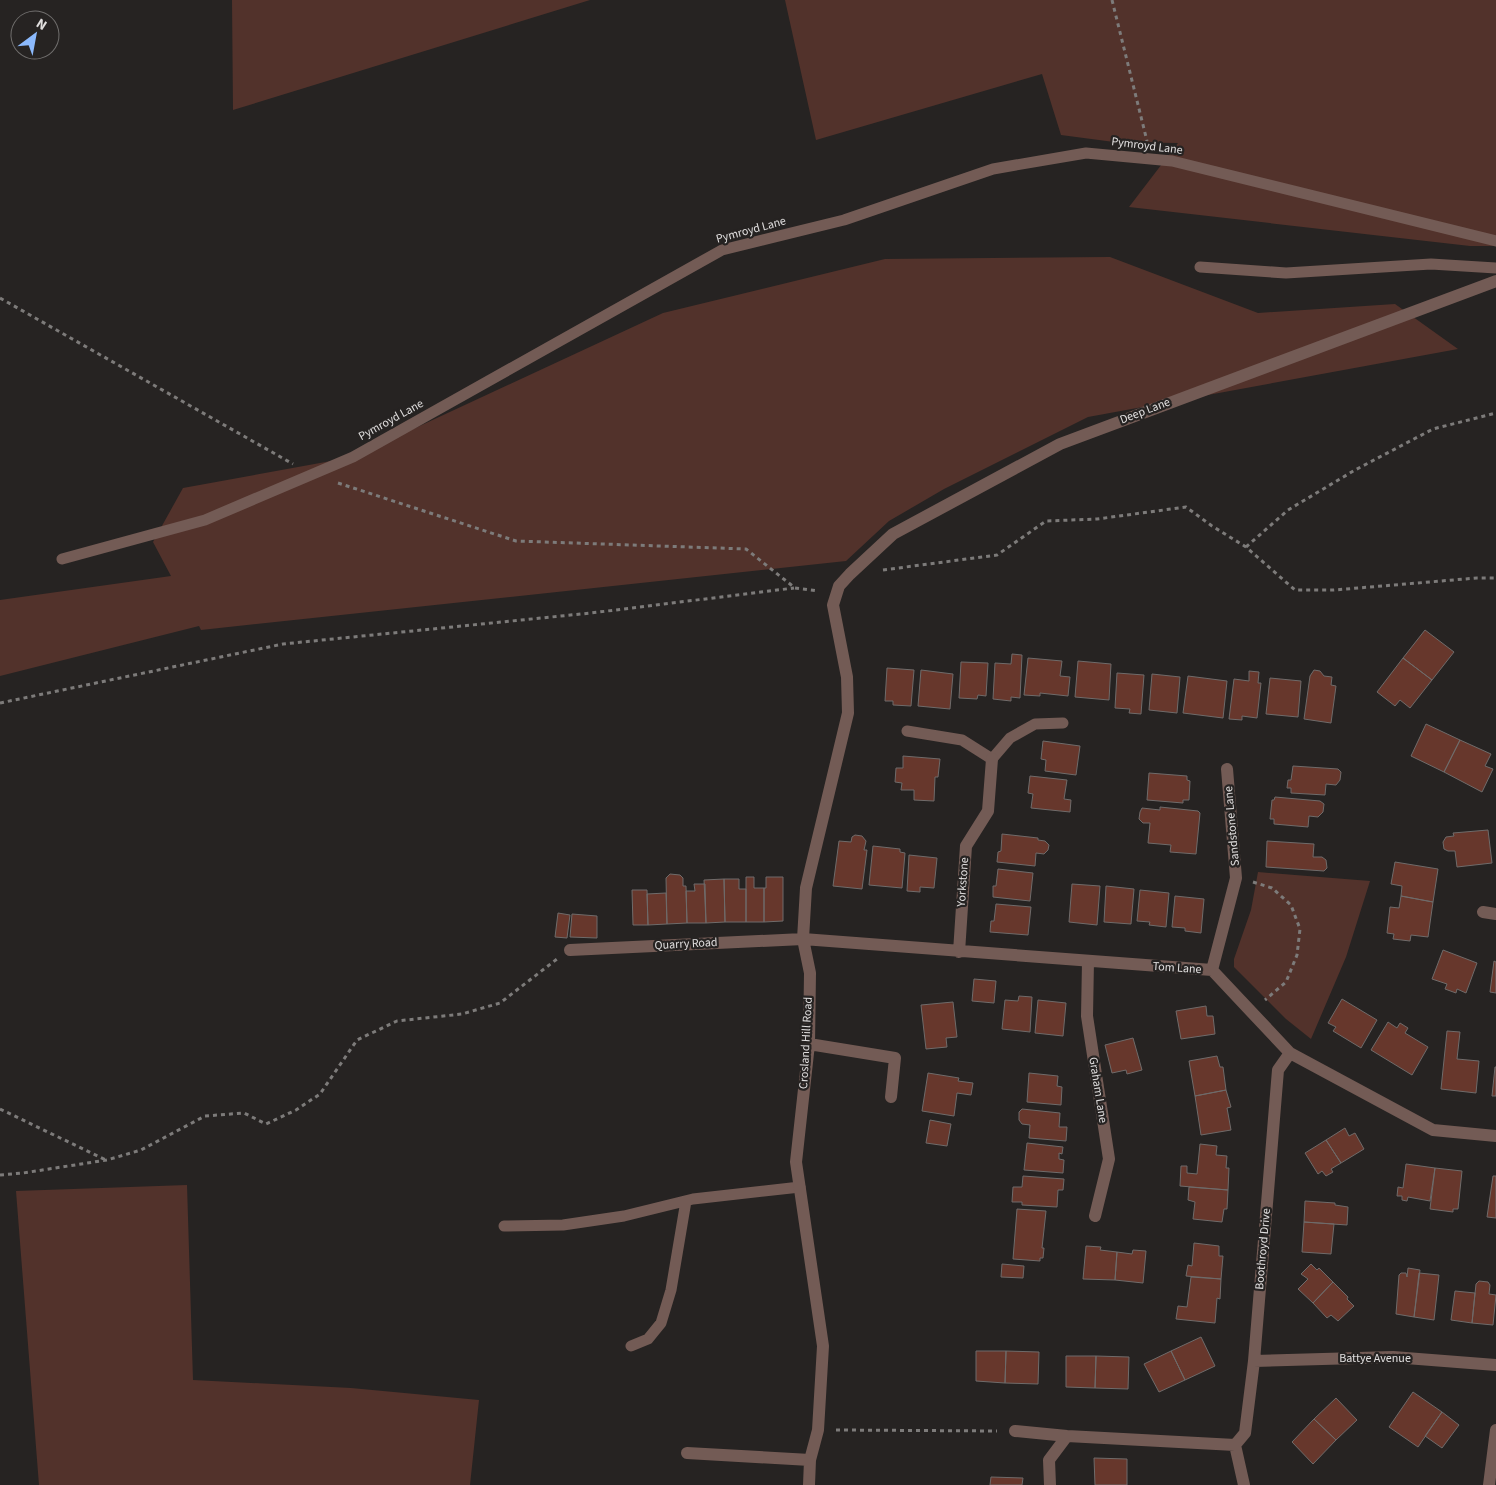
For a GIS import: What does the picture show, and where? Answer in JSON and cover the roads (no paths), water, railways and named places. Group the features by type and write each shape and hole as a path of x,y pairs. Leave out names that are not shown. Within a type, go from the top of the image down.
{"street":[{"name":"Deep Lane","path":"835,599 839,586 893,534 1060,444 1496,281"},
{"name":"Crosland Hill Road","path":"809,1485 810,1460 818,1430 823,1346 796,1162 809,1044 810,973 803,939 806,888 848,713 847,677 835,599"},
{"name":"Yorkstone","path":"959,952 966,846 988,811 992,759"},
{"name":"Sandstone Lane","path":"1212,970 1236,878 1227,769"},
{"name":"Quarry Road","path":"570,950 803,939"},
{"name":"Tom Lane","path":"803,939 1212,970 1290,1053 1433,1130 1496,1136"},
{"name":"Graham Lane","path":"1088,962 1087,1016 1108,1159 1095,1216"},
{"path":"809,1044 895,1058 891,1097"},
{"name":"Boothroyd Drive","path":"1235,1445 1245,1433 1254,1361 1278,1070 1290,1053"},
{"name":"Battye Avenue","path":"1254,1361 1393,1357 1496,1365"},
{"path":"1489,1485 1496,1430"},
{"path":"1015,1431 1067,1436 1235,1445 1244,1485"},
{"path":"1050,1485 1049,1460 1067,1436"},
{"path":"687,1453 810,1460"}],"lane":[{"name":"Pymroyd Lane","path":"62,559 205,520 353,457 722,250 844,220 993,169 1086,153 1182,163 1496,241"},
{"path":"1200,267 1286,273 1431,264 1496,268"},
{"path":"908,731 962,740 992,759 1010,738 1035,724 1063,723"},
{"path":"504,1226 563,1225 624,1216 686,1201 800,1187"},
{"path":"632,1346 648,1339 661,1323 671,1290 686,1201"}]}
